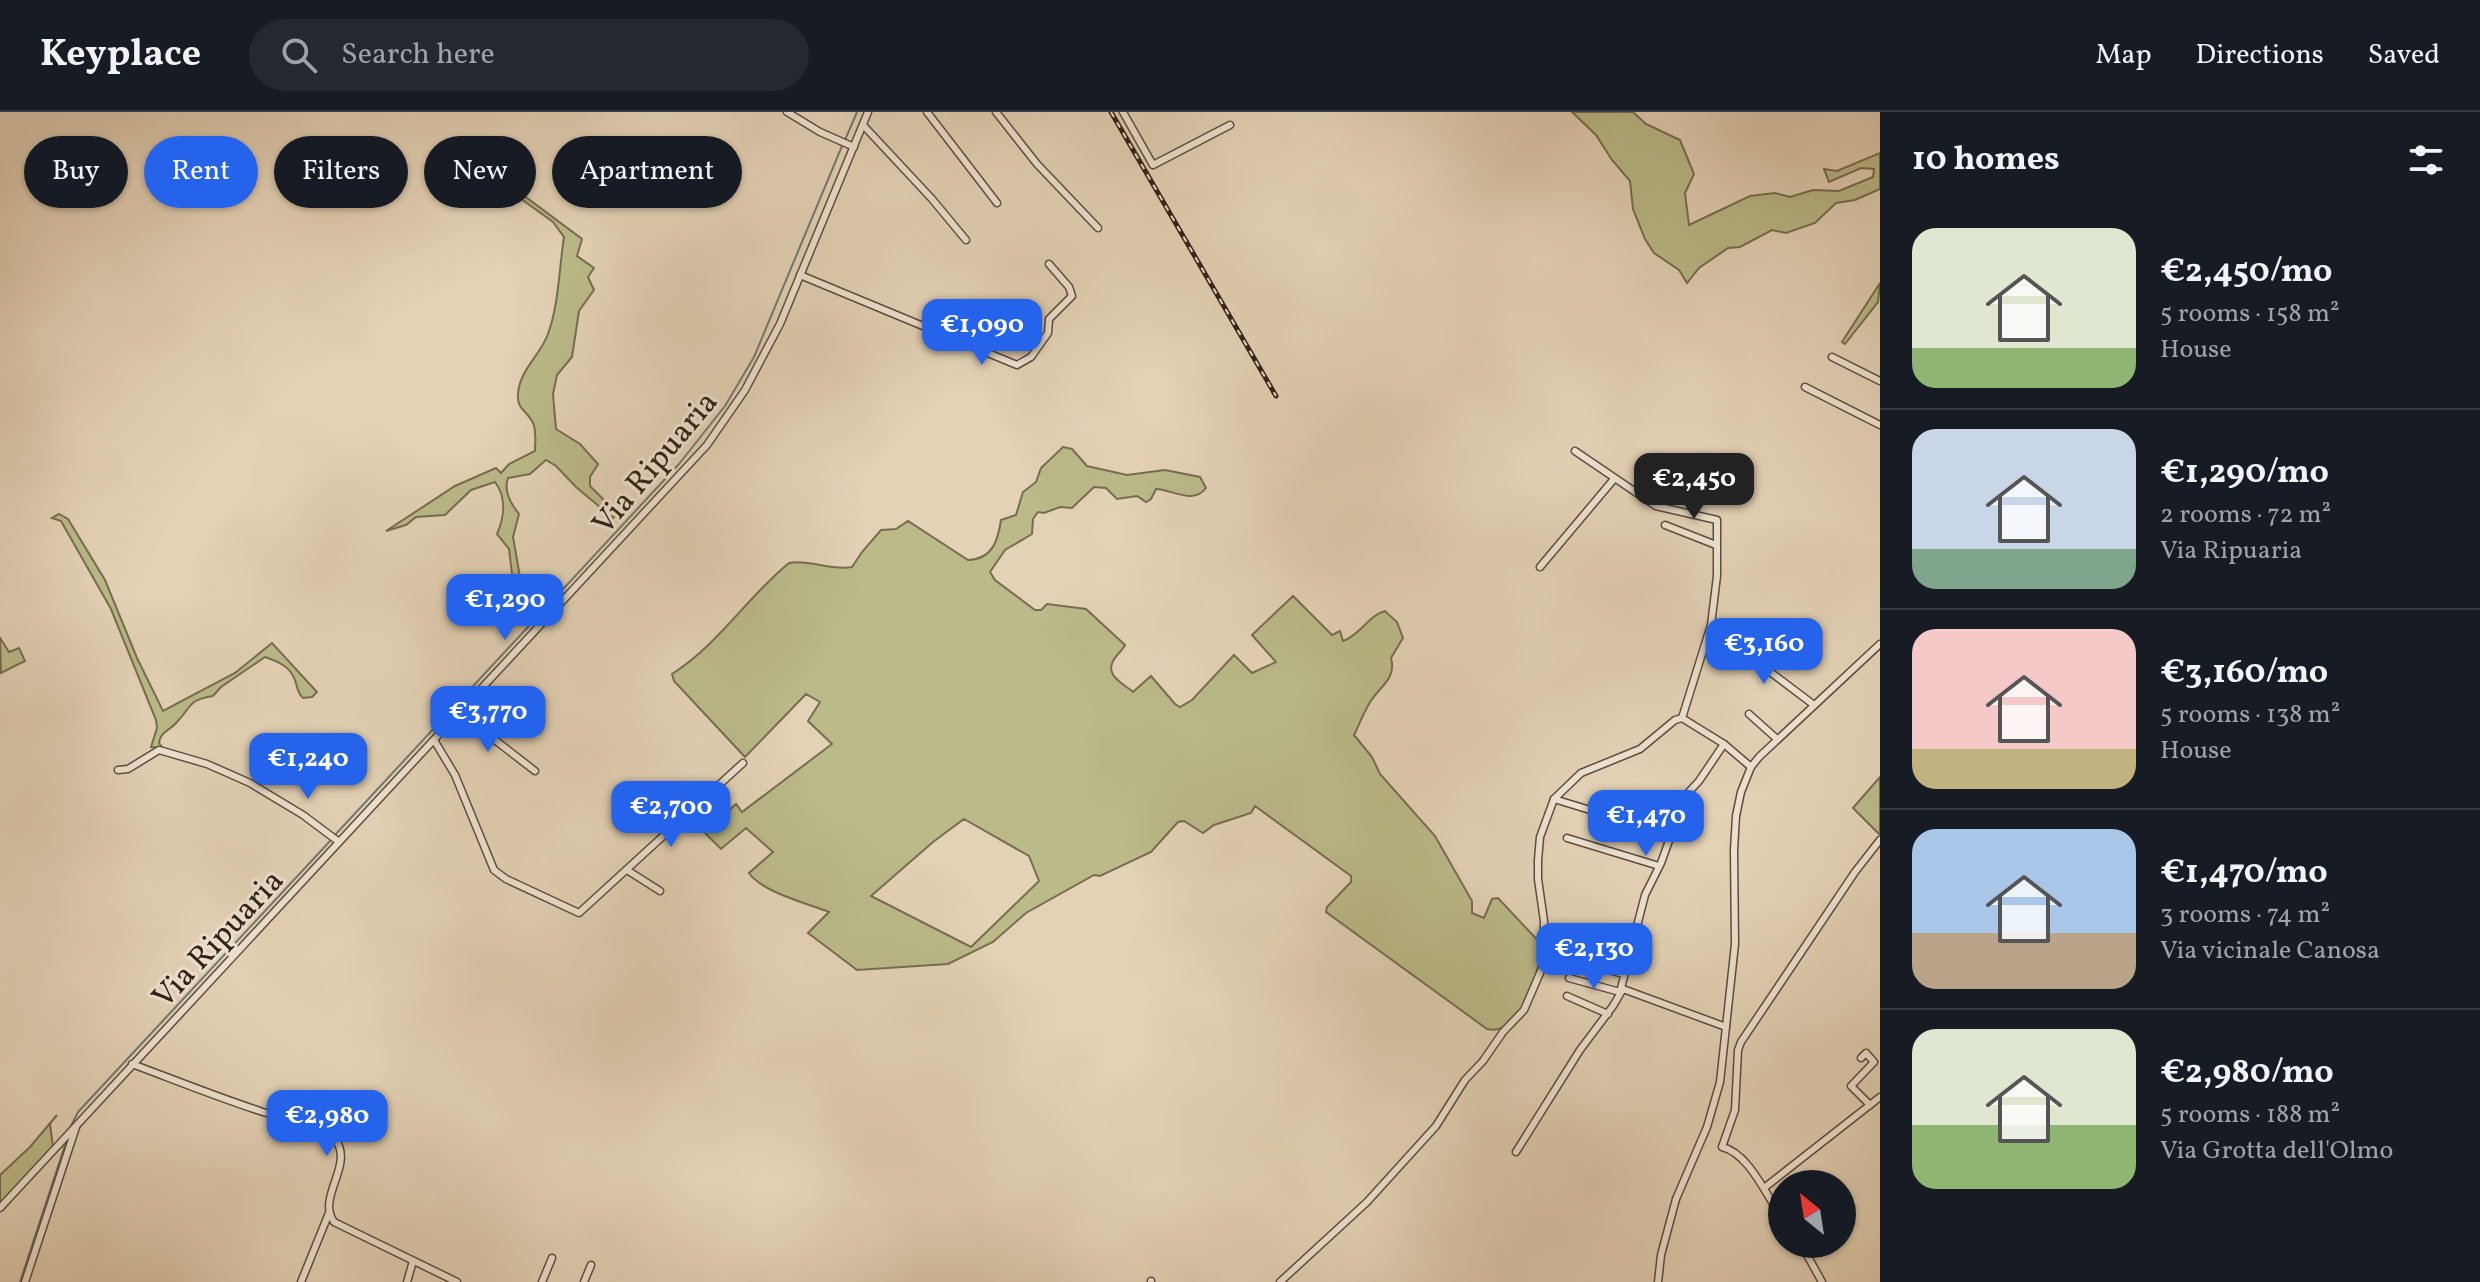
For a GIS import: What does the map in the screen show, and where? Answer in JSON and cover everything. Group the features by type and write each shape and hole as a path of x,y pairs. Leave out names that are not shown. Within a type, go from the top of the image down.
{"street":[{"path":"787,112 852,146"},
{"name":"Via Ripuaria","path":"0,1208 707,445 765,356 868,112"},
{"path":"927,112 997,203"},
{"path":"996,112 1043,171 1098,228"},
{"path":"1123,112 1153,165 1230,125"},
{"path":"863,125 966,240"},
{"path":"800,275 1017,365 1031,357 1048,333 1049,319 1072,296 1071,290 1049,264"},
{"path":"1832,357 1880,381"},
{"path":"1805,387 1880,425"},
{"path":"1575,451 1663,509 1717,520 1717,576 1711,625 1682,718"},
{"path":"1540,567 1614,479"},
{"path":"1665,525 1716,545"},
{"path":"1732,643 1814,705"},
{"path":"1658,1282 1661,1255 1676,1199 1716,1101 1735,944 1736,816 1741,792 1751,767 1777,739 1880,644"},
{"path":"460,713 535,771"},
{"path":"1749,714 1777,739"},
{"path":"1280,1282 1367,1202 1436,1126 1465,1080 1524,1010 1543,966 1544,921 1538,860 1540,837 1554,799 1581,773 1640,749 1675,720 1682,718 1724,744 1751,767"},
{"path":"434,740 451,768 490,864 498,875 579,913 743,763"},
{"path":"1516,1152 1620,992 1645,895 1672,835 1685,796 1724,744"},
{"path":"118,770 128,769 159,750 207,764 250,783 339,842"},
{"path":"1554,799 1672,835"},
{"path":"1567,838 1659,866"},
{"path":"1768,1195 1729,1149 1722,1147 1735,1110 1738,1050 1855,872 1880,840"},
{"path":"627,870 660,891"},
{"path":"1567,960 1624,974"},
{"path":"1569,978 1620,992 1626,988 1726,1027"},
{"path":"1567,996 1608,1014"},
{"path":"1861,1058 1866,1053 1874,1062 1851,1086 1870,1105"},
{"path":"132,1064 264,1113 285,1117 335,1139 342,1155 329,1213 301,1282"},
{"path":"1764,1188 1879,1100"},
{"path":"25,1282 76,1127"},
{"path":"329,1213 334,1222 452,1281"},
{"path":"542,1282 552,1258"},
{"path":"1809,1258 1822,1282"},
{"path":"407,1282 413,1261"},
{"path":"584,1282 591,1265"}],"shaded area":[{"path":"1572,112 1633,112 1646,124 1680,140 1694,174 1685,193 1689,225 1750,196 1775,193 1790,197 1813,190 1839,191 1873,177 1874,169 1861,168 1829,182 1824,169 1837,171 1880,153 1880,189 1855,200 1836,203 1815,223 1786,233 1772,230 1740,247 1728,248 1699,268 1687,283 1679,270 1654,253 1633,209 1630,181 1596,135"},
{"path":"536,205 582,239 577,256 594,268 588,277 594,290 579,311 572,357 557,375 553,394 556,429 580,444 598,464 590,477 590,486 617,513 613,518 546,460 530,474 508,478 507,492 519,514 513,537 525,606 514,616 516,608 509,549 497,534 503,508 495,482 471,490 445,515 416,517 406,525 386,531 455,486 496,468 501,473 509,464 535,451 534,424 520,406 518,395 522,378 548,334 557,298 564,237 553,222 534,208"},
{"path":"1880,283 1878,302 1845,344 1842,342"},
{"path":"1063,447 1072,449 1087,466 1127,475 1165,470 1200,477 1206,488 1189,496 1156,489 1146,502 1137,496 1117,499 1106,488 1094,487 1072,508 1038,512 1033,519 1032,534 1005,550 990,572 995,580 1035,610 1041,610 1047,604 1086,609 1125,645 1113,661 1111,671 1133,692 1151,676 1180,707 1192,700 1234,655 1252,673 1276,662 1252,635 1293,596 1332,635 1340,631 1343,641 1379,613 1385,611 1397,622 1403,638 1391,658 1389,678 1369,704 1354,735 1372,757 1380,774 1435,836 1472,901 1472,913 1484,918 1492,899 1498,898 1542,945 1533,985 1519,1013 1510,1023 1499,1029 1487,1029 1326,912 1327,907 1351,882 1351,876 1255,806 1251,813 1214,825 1203,833 1184,821 1178,822 1151,852 1100,876 1094,875 1026,913 993,942 948,964 857,970 808,933 829,912 774,891 749,873 773,852 746,828 721,849 704,832 736,804 742,812 832,744 808,721 820,702 806,694 745,757 674,681 672,674 704,649 789,563 852,567 881,530 896,529 908,521 968,560 983,556 996,541 1001,520 1016,515 1023,492 1036,482 1041,468","holes":["964,819 1029,856 1039,881 971,947 871,896"]},
{"path":"59,514 68,519 105,580 163,711 235,673 272,643 317,692 312,697 303,698 290,671 265,657 221,687 213,696 194,702 161,736 159,743 163,748 151,747 157,728 156,720 111,609 61,521 52,518"},
{"path":"0,638 9,652 19,648 25,661 1,673"},
{"path":"1880,777 1880,835 1853,808"},
{"path":"57,1115 50,1124 53,1147 0,1204 0,1175 30,1147"}],"waterway":[{"path":"845,140 857,112"},
{"path":"335,835 679,464 725,406 754,357 842,146"},
{"path":"70,1128 78,1112 331,840"},
{"path":"20,1282 66,1142"}],"railway":[{"path":"1111,112 1276,396"}]}
